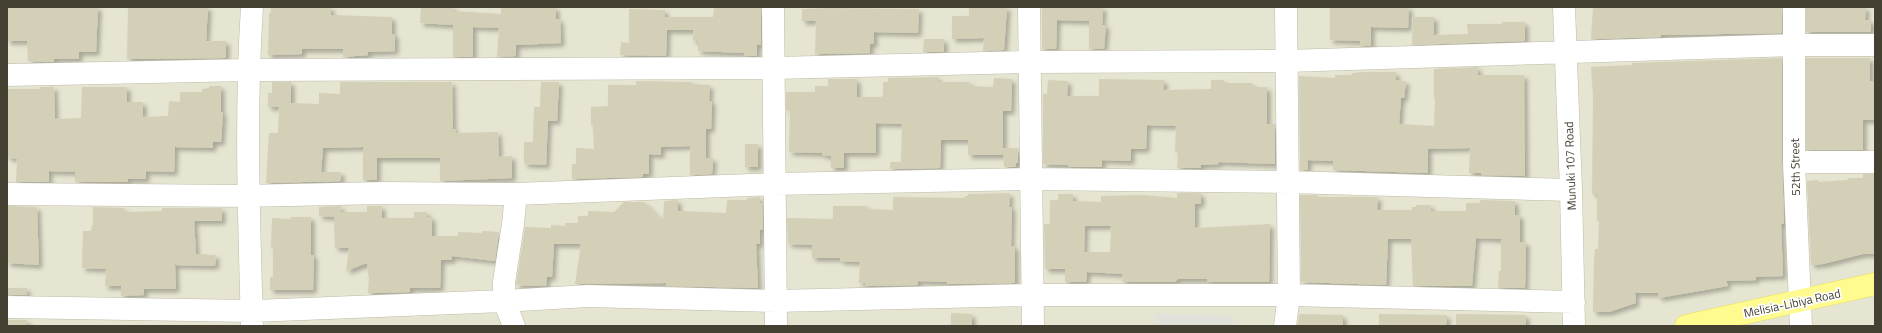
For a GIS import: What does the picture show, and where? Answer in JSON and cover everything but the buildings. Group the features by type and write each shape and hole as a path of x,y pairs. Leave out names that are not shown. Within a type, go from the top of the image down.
{"main road":[{"name":"Melisia-Libiya Road","path":"1686,326 1800,302 1875,284"}],"street":[{"path":"252,7 248,70 248,196 252,318"},
{"path":"773,7 776,326"},
{"path":"1029,7 1033,326"},
{"path":"1285,326 1289,295 1286,7"},
{"name":"Munuki 107 Road","path":"1564,7 1571,190 1574,326"},
{"name":"52th Street","path":"1794,7 1794,162 1801,326"},
{"path":"7,75 248,70 774,68 1030,62 1287,61 1794,45 1875,45"},
{"path":"1794,162 1875,162"},
{"path":"7,194 248,196 382,193 516,194 775,184 1031,179 1288,182 1571,190"},
{"path":"514,326 504,301 504,282 516,194"},
{"path":"7,307 252,318 588,296 776,301 1032,295 1289,295 1574,302"}],"shaded area":[{"path":"7,7 1875,7 1875,326 7,326"},
{"path":"1154,314 1234,316 1234,326 1154,326"}]}
